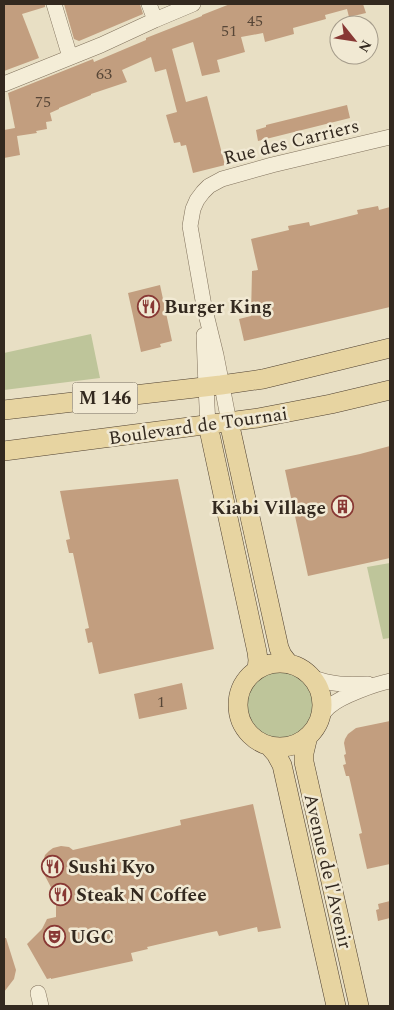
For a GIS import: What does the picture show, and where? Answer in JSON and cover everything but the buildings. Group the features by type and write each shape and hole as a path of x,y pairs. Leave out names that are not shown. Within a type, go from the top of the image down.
{"main road":[{"name":"Boulevard de Tournai","path":"4,410 213,386 271,377 390,348"},
{"name":"Boulevard de Tournai","path":"4,451 258,418 390,390"},
{"path":"229,422 278,648 289,664"},
{"path":"208,425 257,652 257,670"},
{"path":"272,664 289,664 301,669 316,684 322,705 319,718 314,730 301,741 290,746 269,746 258,741 248,733 238,713 238,699 247,679 257,670 272,664"},
{"name":"Avenue de l'Avenir","path":"308,736 304,762 359,1006"},
{"name":"Avenue de l'Avenir","path":"269,746 282,765 336,1006"}],"street":[{"path":"54,4 70,58"},
{"path":"149,4 155,20"},
{"path":"4,84 70,58 193,4"},
{"name":"Rue des Carriers","path":"208,425 216,356 204,306 190,226 193,209 203,192 209,186 222,179 390,137"},
{"name":"Rue des Carriers","path":"213,386 229,422"},
{"path":"311,677 324,682 349,685 385,682"},
{"path":"319,718 330,706 337,702 385,682"}],"green space":[{"path":"91,334 100,378 4,390 4,353"},
{"path":"390,563 390,638 383,639 367,567"},
{"path":"280,671 293,674 304,681 311,692 314,705 311,718 304,729 293,736 280,739 267,736 256,729 249,718 246,705 249,692 256,681 267,674"}],"place":[{"name":"Burger King","path":"148,306"},
{"name":"Kiabi Village","path":"342,507"},
{"name":"Sushi Kyo","path":"52,866"},
{"name":"Steak N Coffee","path":"60,894"},
{"name":"UGC","path":"54,936"}]}
